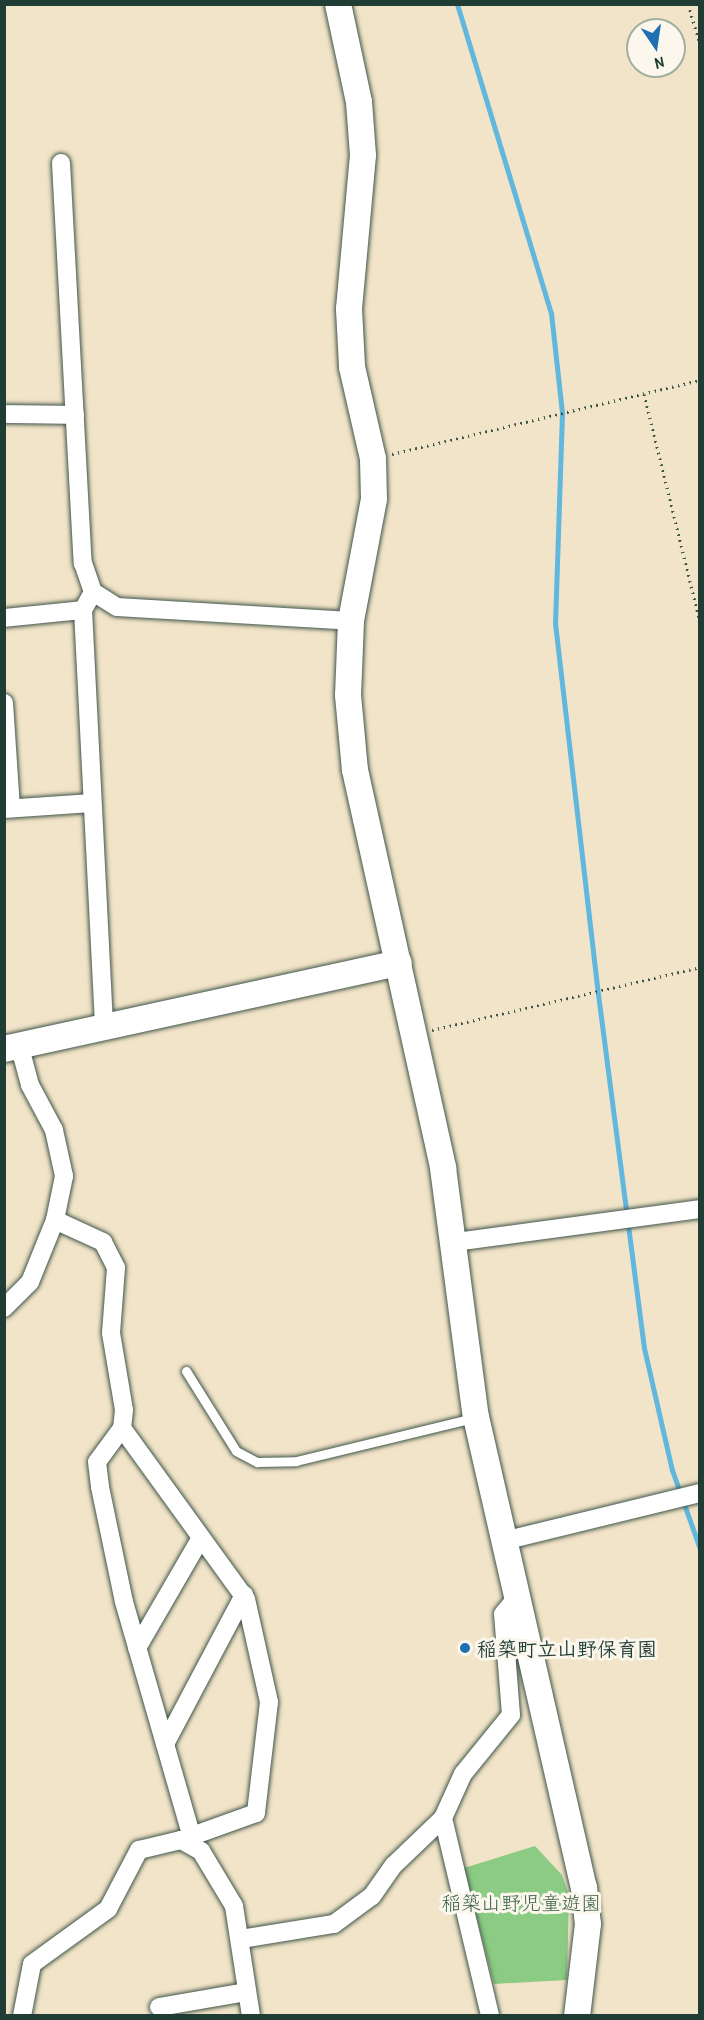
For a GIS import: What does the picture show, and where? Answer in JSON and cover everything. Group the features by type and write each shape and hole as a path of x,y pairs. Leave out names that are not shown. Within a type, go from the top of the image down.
{"street":[{"path":"338,4 360,102 363,155 349,309 352,367 373,459 374,499 351,621 348,695 355,770 416,1034 456,1242 476,1417 507,1540 584,1887 587,1935 577,2016"},
{"path":"61,163 82,563 93,592 117,607 351,621"},
{"path":"4,414 75,416"},
{"path":"93,592 83,610 104,1029"},
{"path":"4,618 83,610"},
{"path":"4,703 8,808 92,803"},
{"path":"4,1308 30,1282 55,1220 63,1193 60,1149 12,1048 399,963"},
{"path":"456,1242 699,1209"},
{"path":"22,2016 32,1964 108,1909 139,1850 181,1840 193,1840 256,1813 269,1702 244,1595 226,1563 199,1541 123,1428 111,1333 116,1268 112,1252 55,1220"},
{"path":"123,1428 97,1462 137,1648 193,1840 234,1906 251,2016"},
{"path":"507,1540 699,1493"},
{"path":"137,1648 199,1541"},
{"path":"165,1744 244,1595"},
{"path":"241,1940 334,1924 372,1896 394,1865 443,1818 463,1774 511,1715 504,1614 519,1595"},
{"path":"443,1818 490,2016"},
{"path":"159,2007 247,1992"}],"lane":[{"path":"186,1371 236,1451 257,1462 296,1461 476,1417"}],"path":[{"path":"688,4 699,44"},
{"path":"373,459 699,380"},
{"path":"644,394 699,622"},
{"path":"416,1034 699,967"}],"green space":[{"name":"稲築山野児童遊園","path":"535,1846 562,1875 569,1895 567,1980 494,1984 464,1868"}],"waterway":[{"path":"457,4 551,313 562,413 555,623 598,994 644,1348 672,1470 700,1549"}],"place":[{"name":"稲築町立山野保育園","path":"465,1648"}]}
